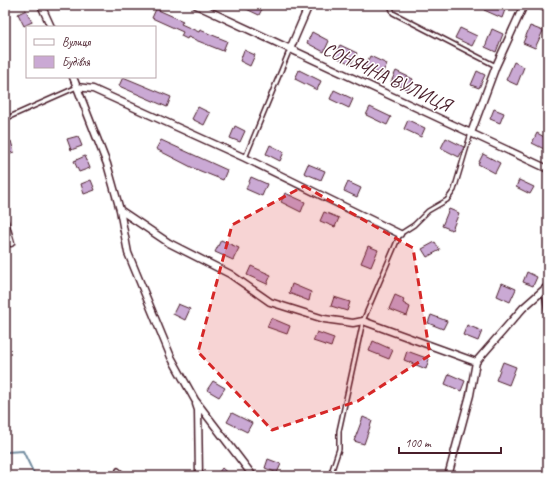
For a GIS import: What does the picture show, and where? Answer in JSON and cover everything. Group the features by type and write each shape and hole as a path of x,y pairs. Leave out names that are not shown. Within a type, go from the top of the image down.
{"street":[{"path":"41,5 51,26"},
{"name":"СОНЯЧНА ВУЛИЦЯ","path":"196,5 548,170"},
{"path":"290,49 309,5"},
{"path":"471,133 496,66 524,5"},
{"path":"73,78 107,164 120,210 128,253 171,357 195,400 254,476"},
{"path":"77,87 93,89 244,158 400,234"},
{"path":"120,210 169,243 230,274 270,302 324,319 352,323 364,321 476,362"},
{"path":"5,222 11,243"},
{"path":"448,476 470,395 476,362 523,308 546,288"},
{"path":"195,400 198,410 199,476"}],"lane":[{"path":"390,5 393,13 496,66"},
{"path":"244,158 290,49"},
{"path":"5,119 77,87"},
{"path":"330,476 339,449 340,431 364,321 400,234 414,225 428,211 447,200 454,190 471,133"},
{"path":"546,288 548,318"},
{"path":"118,470 125,476"}],"highlighted area":[{"path":"304,186 413,248 430,355 358,401 272,430 198,352 232,225"}],"building":[{"path":"238,5 264,5 259,15"},
{"path":"486,5 501,5 506,7 502,18 484,10"},
{"path":"529,5 548,5 548,13"},
{"path":"156,9 183,21 181,24 199,32 200,30 227,41 223,51 188,37 187,39 181,36 183,32 152,18"},
{"path":"26,10 32,22 24,26 18,14"},
{"path":"530,26 543,31 535,48 523,43"},
{"path":"460,28 477,36 472,46 455,38"},
{"path":"492,29 503,34 496,52 485,47"},
{"path":"312,32 329,41 324,52 307,43"},
{"path":"340,45 357,53 351,64 334,56"},
{"path":"244,50 255,55 250,66 240,61"},
{"path":"370,56 387,64 381,75 365,67"},
{"path":"514,62 524,67 517,85 506,80"},
{"path":"299,70 321,81 317,90 295,79"},
{"path":"396,71 413,79 408,90 391,82"},
{"path":"477,71 485,75 479,88 471,85"},
{"path":"123,78 125,78 171,97 167,107 119,86"},
{"path":"334,90 353,99 349,108 330,99"},
{"path":"198,107 210,113 204,125 192,119"},
{"path":"370,107 391,117 387,125 366,115"},
{"path":"494,109 504,113 500,123 490,119"},
{"path":"408,120 425,128 421,137 404,129"},
{"path":"235,126 245,131 240,142 230,138"},
{"path":"537,133 548,139 548,151 532,143"},
{"path":"78,136 82,146 71,150 67,139"},
{"path":"446,138 464,147 459,157 441,148"},
{"path":"161,140 227,170 223,180 193,168 156,149"},
{"path":"11,141 14,152 5,155 5,143"},
{"path":"270,145 284,152 280,161 266,154"},
{"path":"483,154 500,163 495,173 478,164"},
{"path":"85,156 90,168 79,172 74,161"},
{"path":"308,164 325,171 321,180 304,173"},
{"path":"251,177 267,184 262,196 246,189"},
{"path":"91,180 95,190 84,194 81,184"},
{"path":"519,180 534,187 530,194 516,187"},
{"path":"348,182 361,188 357,197 344,191"},
{"path":"285,193 305,202 301,212 281,202"},
{"path":"449,209 459,213 452,230 442,226"},
{"path":"324,212 339,218 335,227 320,221"},
{"path":"221,240 239,248 233,260 215,252"},
{"path":"435,242 440,250 427,257 422,249"},
{"path":"368,246 378,250 371,267 361,263"},
{"path":"251,266 271,275 267,284 247,275"},
{"path":"527,272 537,277 533,286 523,282"},
{"path":"502,283 516,289 510,302 497,296"},
{"path":"292,284 311,292 309,301 289,293"},
{"path":"395,295 404,299 403,303 410,307 407,316 389,309"},
{"path":"334,297 350,302 347,311 331,306"},
{"path":"178,304 190,309 185,320 173,314"},
{"path":"431,315 447,321 443,329 428,323"},
{"path":"271,318 290,326 287,334 267,327"},
{"path":"467,325 482,331 478,341 463,335"},
{"path":"317,332 334,338 331,347 313,341"},
{"path":"373,341 393,350 389,359 369,351"},
{"path":"407,351 429,359 426,369 404,360"},
{"path":"503,362 516,367 509,385 496,380"},
{"path":"449,374 465,381 461,391 445,384"},
{"path":"213,381 225,388 219,397 207,390"},
{"path":"232,413 252,423 247,432 227,422"},
{"path":"363,417 372,421 364,444 354,441"},
{"path":"268,459 281,464 277,473 265,468"},
{"path":"222,468 231,476 216,476"}],"waterway":[{"path":"5,450 7,452 23,451 35,476"}]}
